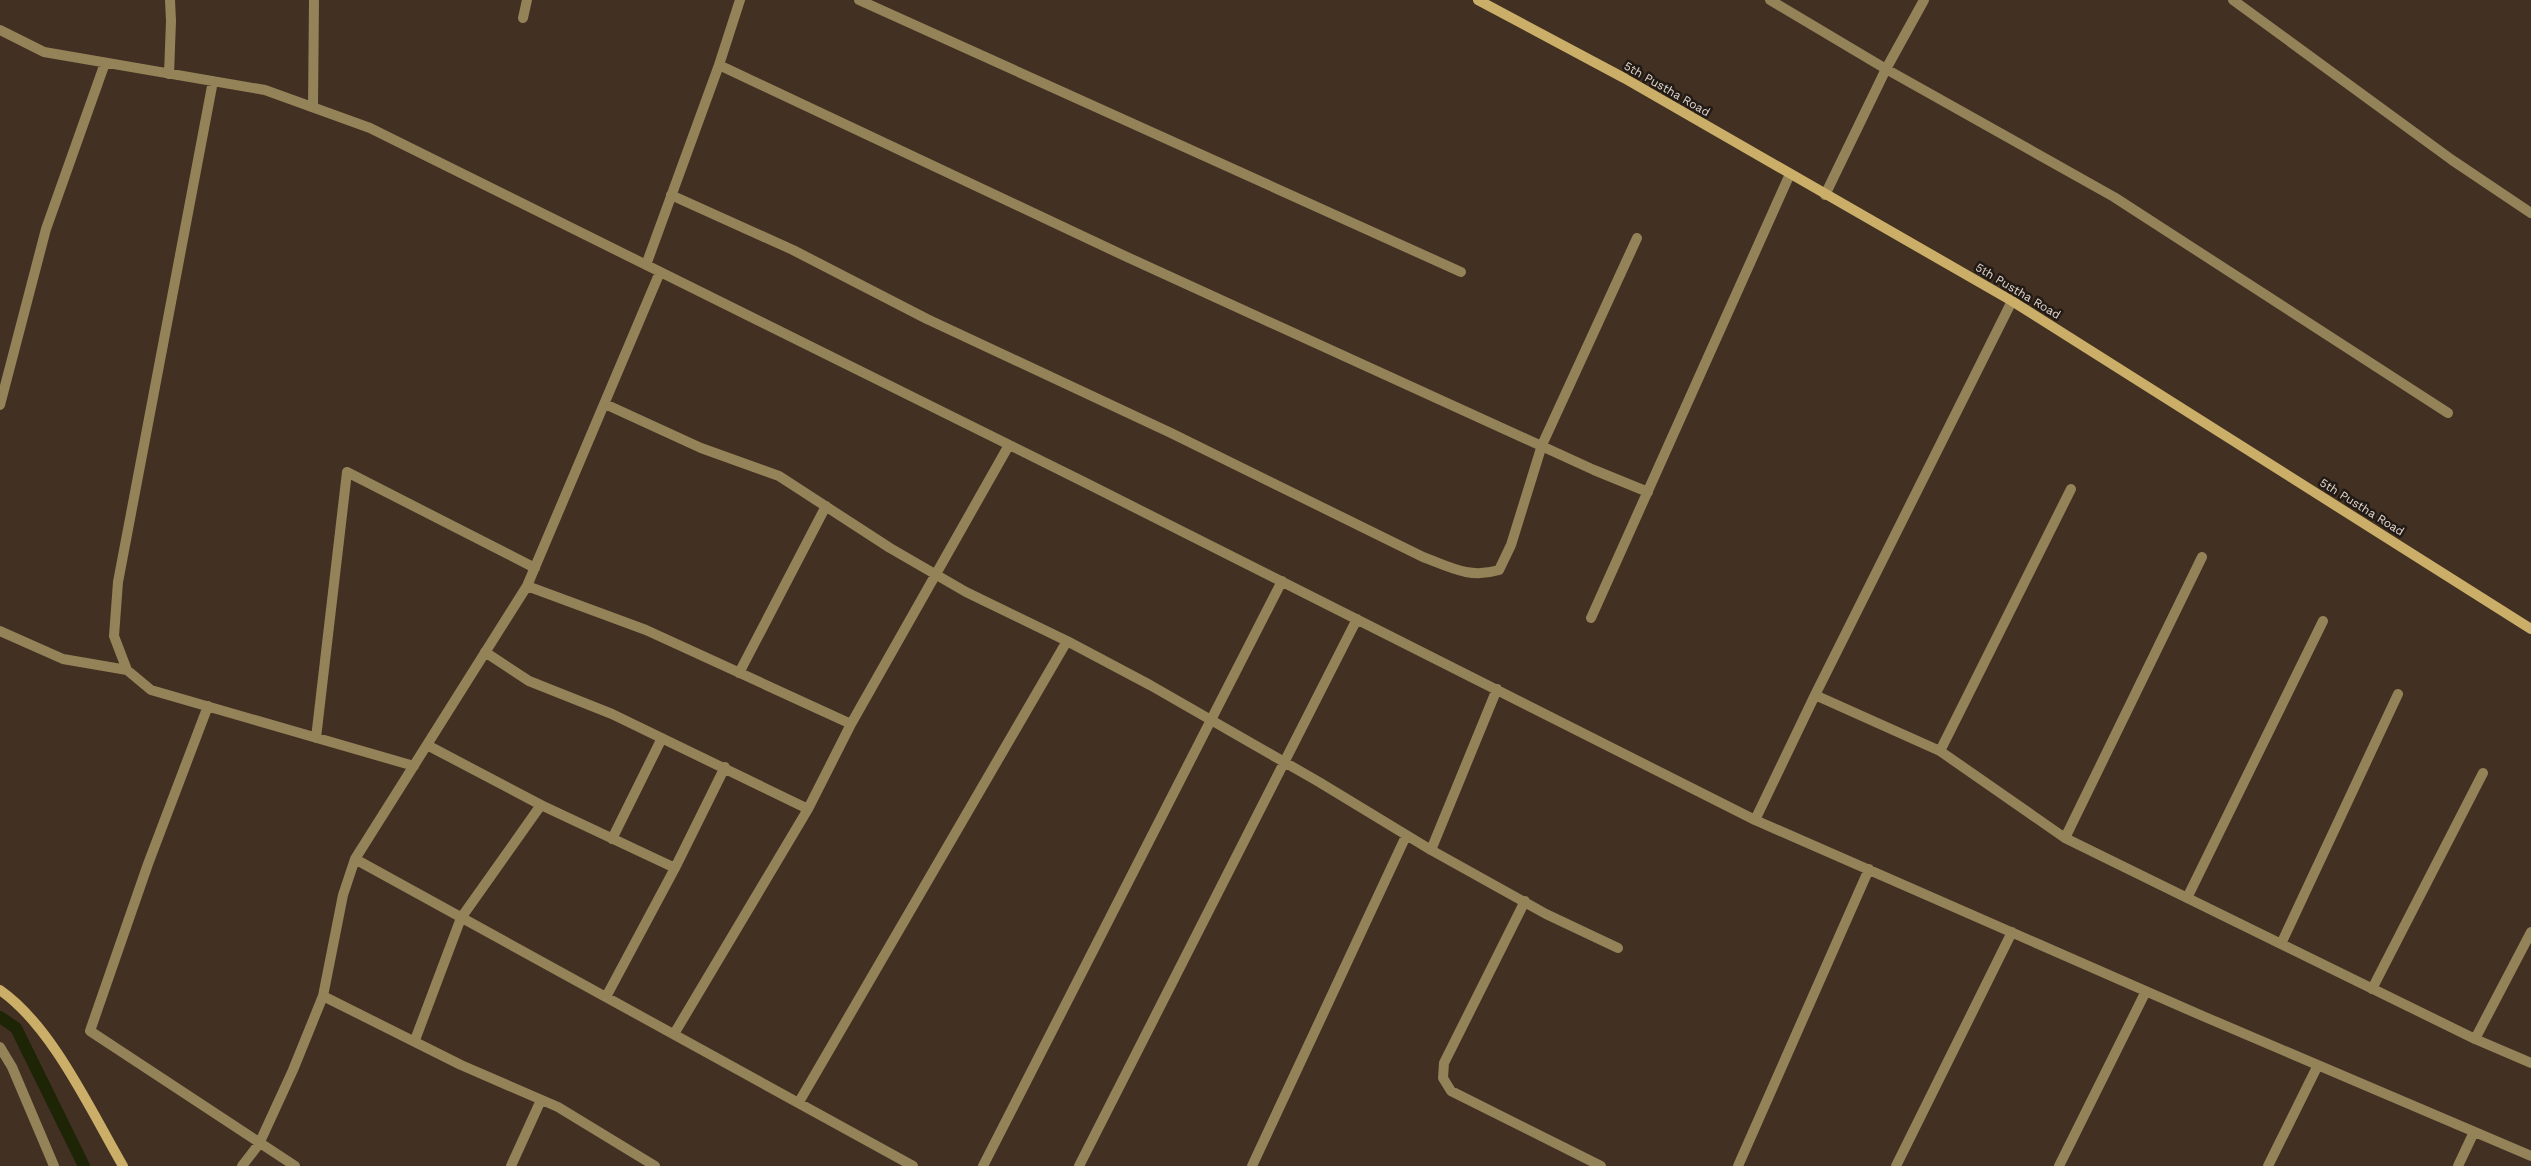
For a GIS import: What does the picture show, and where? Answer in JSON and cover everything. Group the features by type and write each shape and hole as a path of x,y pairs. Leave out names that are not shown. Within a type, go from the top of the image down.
{"street":[{"path":"169,74 170,0"},
{"path":"313,107 314,0"},
{"path":"523,18 527,0"},
{"path":"646,265 719,65 740,0"},
{"path":"859,0 1462,272"},
{"name":"5th Pustha Road","path":"1478,0 1624,78 2012,301 2531,629"},
{"path":"1770,0 1886,69 2114,197 2448,413"},
{"path":"1825,195 1886,69 1924,0"},
{"path":"2233,0 2437,148 2531,213"},
{"path":"1,32 44,52 265,90 370,128 1282,581 1755,820 2146,991 2531,1156"},
{"path":"0,404 46,229 105,62"},
{"path":"719,65 1126,257 1648,492"},
{"path":"126,670 114,636 118,582 213,81"},
{"path":"1591,618 1790,174"},
{"path":"671,195 793,250 927,318 1163,430 1423,557 1458,570 1482,575 1499,570 1511,545 1542,445 1637,238"},
{"path":"242,1166 259,1144 293,1070 322,996 342,894 355,860 527,586 660,272"},
{"path":"1755,820 1815,695 2012,301"},
{"path":"605,404 701,448 779,476 966,592 1067,641 1284,762 1430,850 1618,948"},
{"path":"674,1034 808,809 851,724 1009,445"},
{"path":"316,738 347,472 535,568"},
{"path":"1940,751 2071,489"},
{"path":"739,673 826,506"},
{"path":"2065,838 2202,557"},
{"path":"983,1166 1282,581"},
{"path":"527,586 646,630 851,724"},
{"path":"1078,1166 1357,619"},
{"path":"2187,898 2323,621"},
{"path":"0,631 63,659 126,670 151,690 414,766"},
{"path":"800,1102 1067,641"},
{"path":"485,652 529,680 612,714 725,767 808,809"},
{"path":"1430,850 1497,690"},
{"path":"2281,944 2398,694"},
{"path":"1815,695 1940,751 2065,838 2475,1039 2531,1064"},
{"path":"208,706 148,864 90,1031 295,1166"},
{"path":"612,839 662,738"},
{"path":"427,745 541,805 675,868"},
{"path":"606,997 675,868 725,767"},
{"path":"2372,989 2483,773"},
{"path":"415,1040 461,918 541,805"},
{"path":"1252,1166 1406,836"},
{"path":"355,860 800,1102 912,1166"},
{"path":"1738,1166 1869,869"},
{"path":"1525,901 1444,1063 1443,1078 1451,1091 1601,1166"},
{"path":"1896,1166 2012,932"},
{"path":"2475,1039 2531,932"},
{"path":"0,990 11,997 48,1038 123,1166"},
{"path":"2059,1166 2146,991"},
{"path":"322,996 461,1064 558,1107 654,1166"},
{"path":"0,1047 12,1067 54,1166"},
{"path":"2268,1166 2318,1065"},
{"path":"511,1166 541,1100"},
{"path":"2458,1166 2474,1132"}],"waterway":[{"path":"0,1017 16,1028 84,1166"}]}
